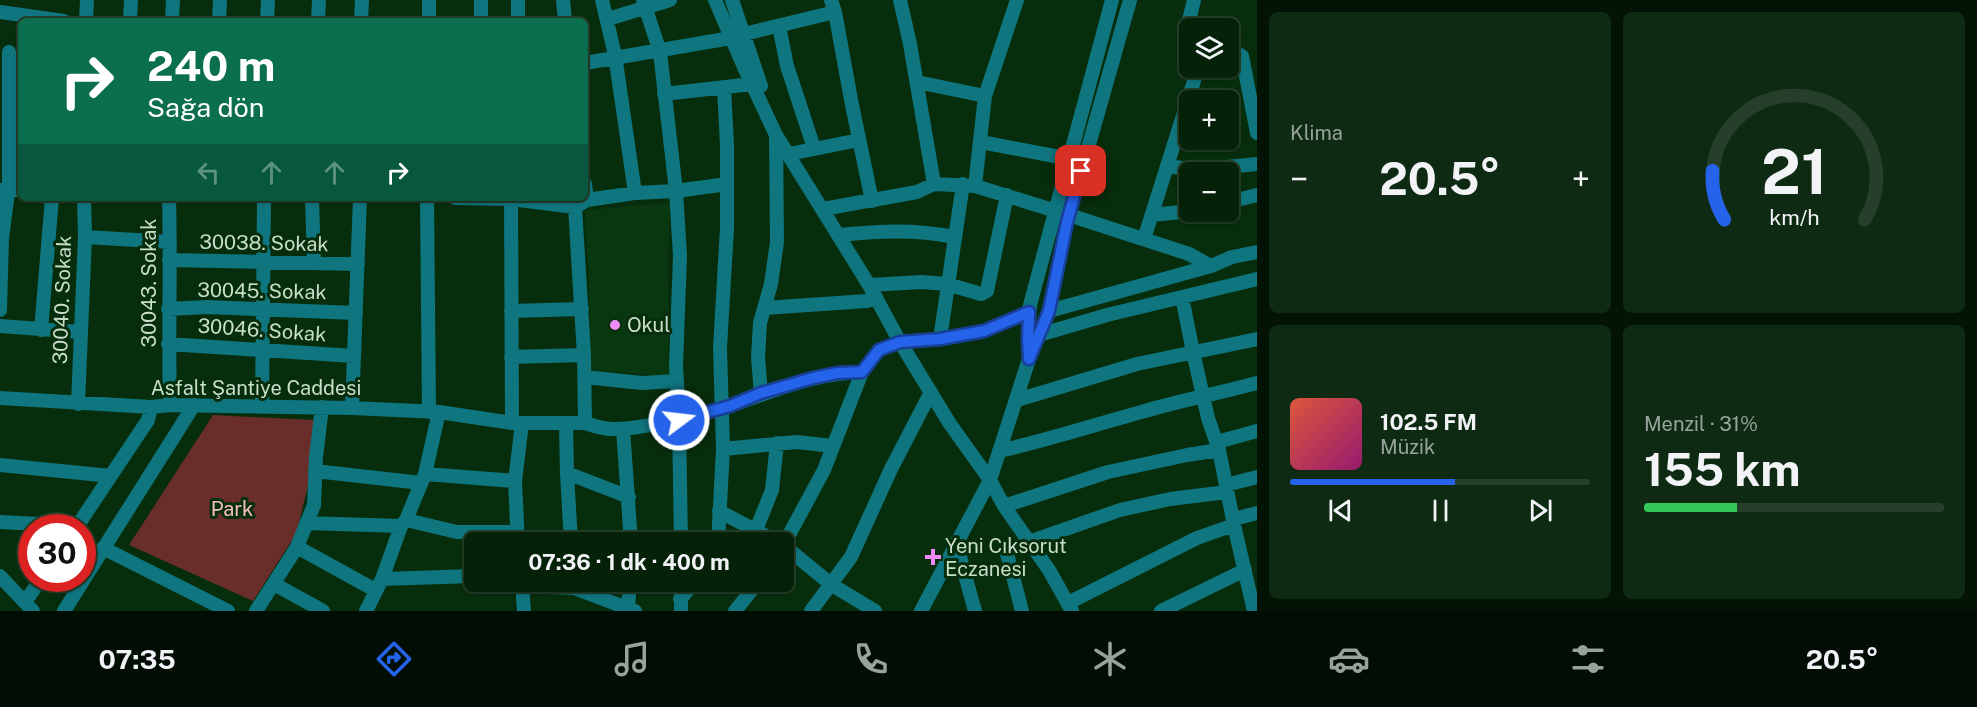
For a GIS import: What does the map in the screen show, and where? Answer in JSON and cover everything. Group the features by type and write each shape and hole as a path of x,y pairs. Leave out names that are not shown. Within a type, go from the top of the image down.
{"street":[{"path":"86,18 87,0"},
{"path":"130,18 131,0"},
{"path":"172,18 173,0"},
{"path":"219,18 220,0"},
{"path":"267,18 268,0"},
{"path":"318,18 319,0"},
{"path":"361,18 362,0"},
{"path":"429,0 429,18"},
{"path":"481,0 481,18"},
{"path":"518,0 518,18"},
{"path":"563,0 565,18"},
{"path":"602,0 616,59 635,193"},
{"path":"608,19 644,4 670,0"},
{"path":"715,0 738,36 763,92 765,111"},
{"path":"732,0 738,36 752,84 776,135 873,291 900,342 950,424 990,480 1004,506 1030,541 1070,607 1197,538 1257,513"},
{"path":"900,0 917,82 934,184"},
{"path":"940,339 955,237 981,142 985,96 1017,0"},
{"path":"921,611 990,480 1029,359 1049,311 1070,159 1112,0"},
{"path":"1029,359 1029,312 1130,0"},
{"path":"1190,18 1194,0"},
{"path":"644,4 660,51 676,191 680,256 676,381 681,532"},
{"path":"588,63 738,36 779,26 833,6 872,201"},
{"path":"0,12 43,18"},
{"path":"779,26 787,66 814,148"},
{"path":"0,310 1,238 10,190 5,117 10,52"},
{"path":"1239,54 1242,56 1257,129"},
{"path":"1144,239 1195,78"},
{"path":"917,82 985,96"},
{"path":"664,94 752,84"},
{"path":"718,532 723,449 720,348 727,184 724,87"},
{"path":"761,393 758,357 760,323 771,284 777,242 776,135"},
{"path":"789,154 859,140"},
{"path":"981,142 1070,159"},
{"path":"1167,166 1197,170 1257,164"},
{"path":"546,201 581,203 635,193 676,191 727,184"},
{"path":"823,209 918,192 934,184 969,185 1007,195 1189,254 1211,266"},
{"path":"764,308 867,301 873,291 922,282 947,284 981,294 987,291 1007,195"},
{"path":"1239,199 1257,195"},
{"path":"41,330 52,201"},
{"name":"30040. Sokak","path":"78,404 85,237 84,201"},
{"name":"30043. Sokak","path":"169,201 170,405"},
{"path":"262,406 264,201"},
{"path":"312,201 314,262"},
{"path":"352,408 360,201"},
{"path":"366,611 423,479 434,412 427,201"},
{"path":"511,201 511,311 517,423 515,481 518,532"},
{"path":"581,203 585,423"},
{"path":"1152,215 1179,212"},
{"path":"838,235 894,230 955,237"},
{"path":"85,237 170,242"},
{"path":"1049,311 1211,266 1232,257 1257,252"},
{"name":"30038. Sokak","path":"169,260 357,264"},
{"path":"1039,335 1107,315 1257,279"},
{"path":"1182,297 1254,611"},
{"name":"30045. Sokak","path":"168,309 207,307 356,313"},
{"path":"511,311 582,309"},
{"path":"791,532 824,470 862,372 879,350 900,342 940,339 984,331 1029,312"},
{"path":"0,326 81,332"},
{"path":"1017,400 1137,364 1257,339"},
{"name":"30046. Sokak","path":"168,344 354,356"},
{"path":"512,357 585,354"},
{"name":"Asfalt Şantiye Caddesi","path":"0,398 151,407 194,405 322,407 434,412 517,423 585,423 610,429 623,429 679,420 723,408 761,393 837,373 862,372"},
{"path":"585,377 642,383 676,381"},
{"path":"999,451 1045,441 1069,431 1257,383"},
{"path":"811,611 851,557 891,469 931,392"},
{"path":"64,611 194,405"},
{"path":"86,514 148,420 151,407"},
{"path":"256,611 297,547 314,505 322,407"},
{"path":"566,423 570,532"},
{"path":"623,429 631,532"},
{"path":"1004,506 1108,472 1218,446 1257,431"},
{"path":"723,449 797,442 832,446"},
{"path":"756,530 772,490 777,443"},
{"path":"0,465 111,476"},
{"path":"315,471 423,479 515,481"},
{"path":"567,473 629,497"},
{"path":"1022,611 1006,550 1119,510 1226,489 1257,477"},
{"path":"719,511 760,532"},
{"path":"0,522 18,523"},
{"path":"306,524 404,523 464,533"},
{"path":"956,542 975,611"},
{"path":"297,547 379,585 464,577"},
{"path":"104,548 228,611"},
{"path":"794,555 832,585 875,611"},
{"path":"1161,611 1245,570"},
{"path":"0,576 30,609 36,592"},
{"path":"273,584 323,611"},
{"path":"523,592 524,611"},
{"path":"589,592 631,610 630,592"},
{"path":"681,605 689,592"},
{"path":"735,611 750,592"}],"shaded area":[{"path":"670,203 669,376 590,370 589,277 585,210"}],"green space":[{"name":"Park","path":"213,415 314,420 308,486 296,534 253,601 129,545"}],"place":[{"name":"Okul","path":"615,325"},
{"name":"Yeni Cıksorut Eczanesi","path":"933,557"}],"route":[{"path":"679,420 730,406 761,393 813,378 837,373 862,372 879,350 900,342 940,339 984,331 1029,312 1029,359 1049,311 1067,222 1081,171"}]}
